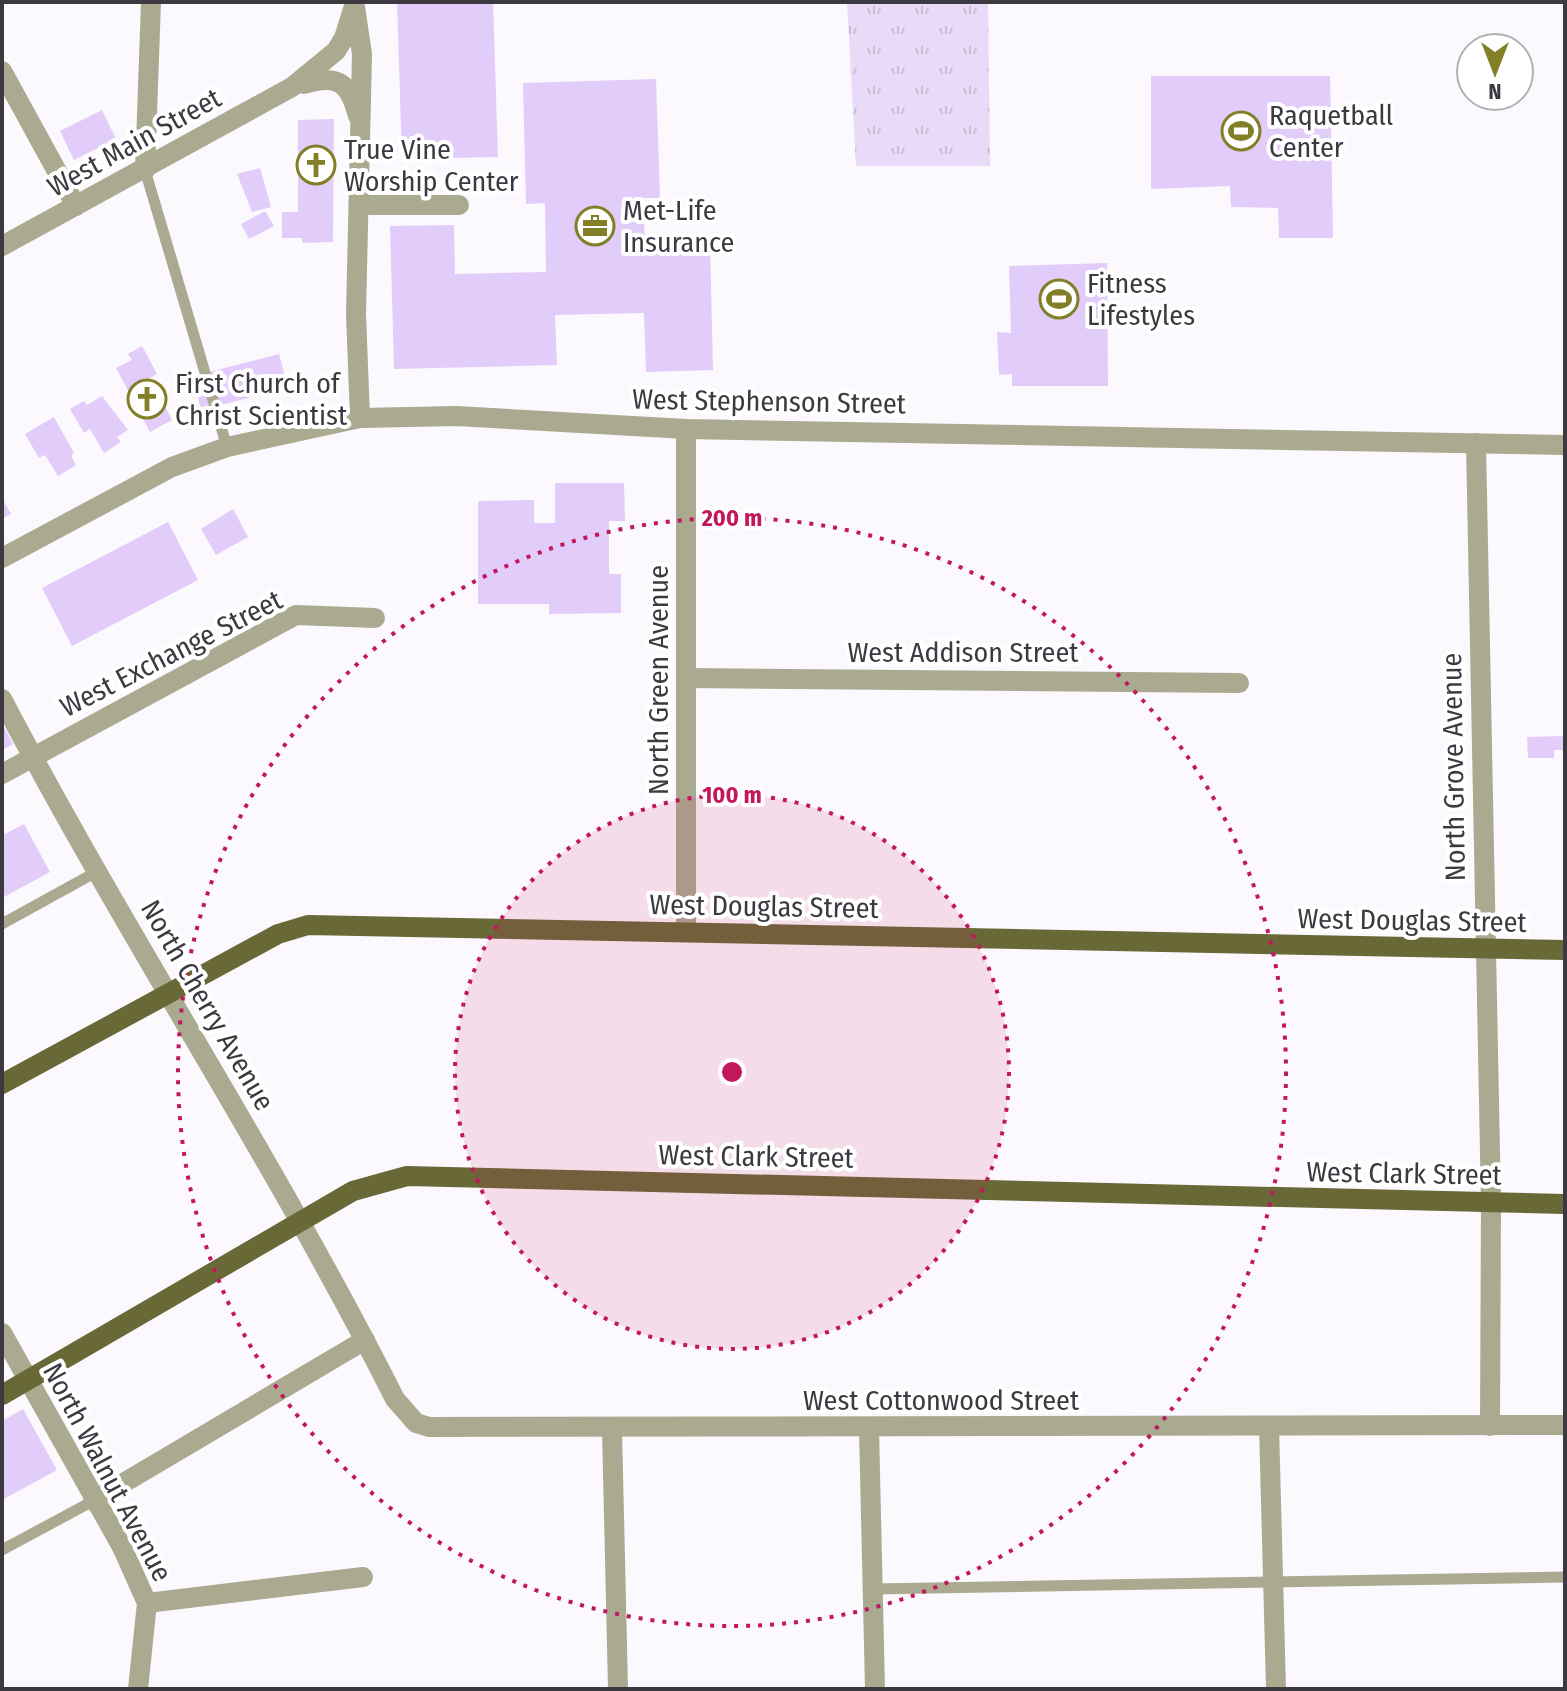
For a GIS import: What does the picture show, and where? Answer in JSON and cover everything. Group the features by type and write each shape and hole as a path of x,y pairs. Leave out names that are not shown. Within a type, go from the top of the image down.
{"main road":[{"name":"West Douglas Street","path":"2,1084 278,934 308,925 1565,950"},
{"name":"West Clark Street","path":"2,1395 353,1191 407,1176 1565,1204"}],"street":[{"path":"145,170 151,2"},
{"path":"292,87 336,51 344,38 354,4"},
{"path":"354,4 362,54 356,314 360,418"},
{"path":"292,87 321,79 331,79 344,86 352,97 361,127"},
{"path":"4,80 76,206"},
{"name":"West Main Street","path":"2,246 292,87"},
{"path":"359,205 459,205"},
{"name":"West Stephenson Street","path":"2,558 172,467 227,447 360,418 456,416 686,429 1565,445"},
{"name":"North Green Avenue","path":"686,429 686,932"},
{"name":"North Grove Avenue","path":"1476,443 1491,1203 1490,1426"},
{"name":"West Exchange Street","path":"2,774 296,615 375,618"},
{"name":"West Addison Street","path":"686,678 1239,683"},
{"name":"North Cherry Avenue","path":"2,699 32,757 302,1220 365,1340"},
{"name":"North Walnut Avenue","path":"2,1333 93,1501 122,1547 147,1603 138,1689"},
{"path":"93,1501 365,1340"},
{"name":"West Cottonwood Street","path":"365,1340 395,1399 416,1423 429,1427 869,1429 1565,1425"},
{"path":"1269,1426 1276,1689"},
{"path":"612,1429 618,1689"},
{"path":"869,1429 875,1689"},
{"path":"147,1603 363,1577"}],"lane":[{"path":"145,170 227,447"},
{"path":"2,924 98,871"},
{"path":"2,1550 93,1501"},
{"path":"873,1589 1565,1577"}],"green space":[{"path":"847,2 988,2 990,166 856,166"}],"building":[{"path":"397,2 493,2 498,157 402,159"},
{"name":"Raquetball Center","path":"1151,76 1330,76 1333,238 1279,238 1278,208 1231,207 1230,186 1151,189"},
{"name":"Met-Life Insurance","path":"656,79 660,198 643,198 645,243 710,242 713,370 646,372 644,313 555,315 557,365 394,369 390,226 454,225 455,274 546,272 545,203 526,204 523,83"},
{"path":"102,110 116,139 74,160 60,131"},
{"name":"True Vine Worship Center","path":"334,119 333,242 302,243 302,238 282,238 282,212 298,212 298,120"},
{"path":"260,168 271,207 252,212 237,174"},
{"path":"265,211 274,226 249,239 241,224"},
{"name":"Fitness Lifestyles","path":"1107,263 1108,386 1012,386 1012,374 999,375 997,332 1011,333 1009,266"},
{"name":"First Church of Christ Scientist","path":"142,346 157,374 150,378 172,420 150,432 116,368 132,360 128,354"},
{"path":"279,354 288,388 201,410 193,376"},
{"path":"102,396 128,430 117,437 121,442 104,453 90,429 84,433 70,409 84,401 87,405"},
{"path":"54,417 74,453 71,456 76,465 58,476 45,455 39,458 25,434"},
{"path":"555,483 624,483 625,521 609,521 609,574 621,574 621,613 549,614 549,604 478,604 478,501 534,500 534,523 555,523"},
{"path":"2,498 11,514 2,519"},
{"path":"233,509 248,537 216,555 201,529"},
{"path":"168,522 198,580 72,646 42,588"},
{"path":"2,723 13,744 2,750"},
{"path":"1563,736 1563,750 1554,750 1554,758 1528,758 1527,737"},
{"path":"24,824 50,872 2,898 2,829 5,834"},
{"path":"23,1409 57,1470 2,1500 2,1421"}],"place":[{"name":"Raquetball Center","path":"1241,131"},
{"name":"True Vine Worship Center","path":"316,165"},
{"name":"Met-Life Insurance","path":"595,226"},
{"name":"Fitness Lifestyles","path":"1059,299"},
{"name":"First Church of Christ Scientist","path":"147,399"}]}
